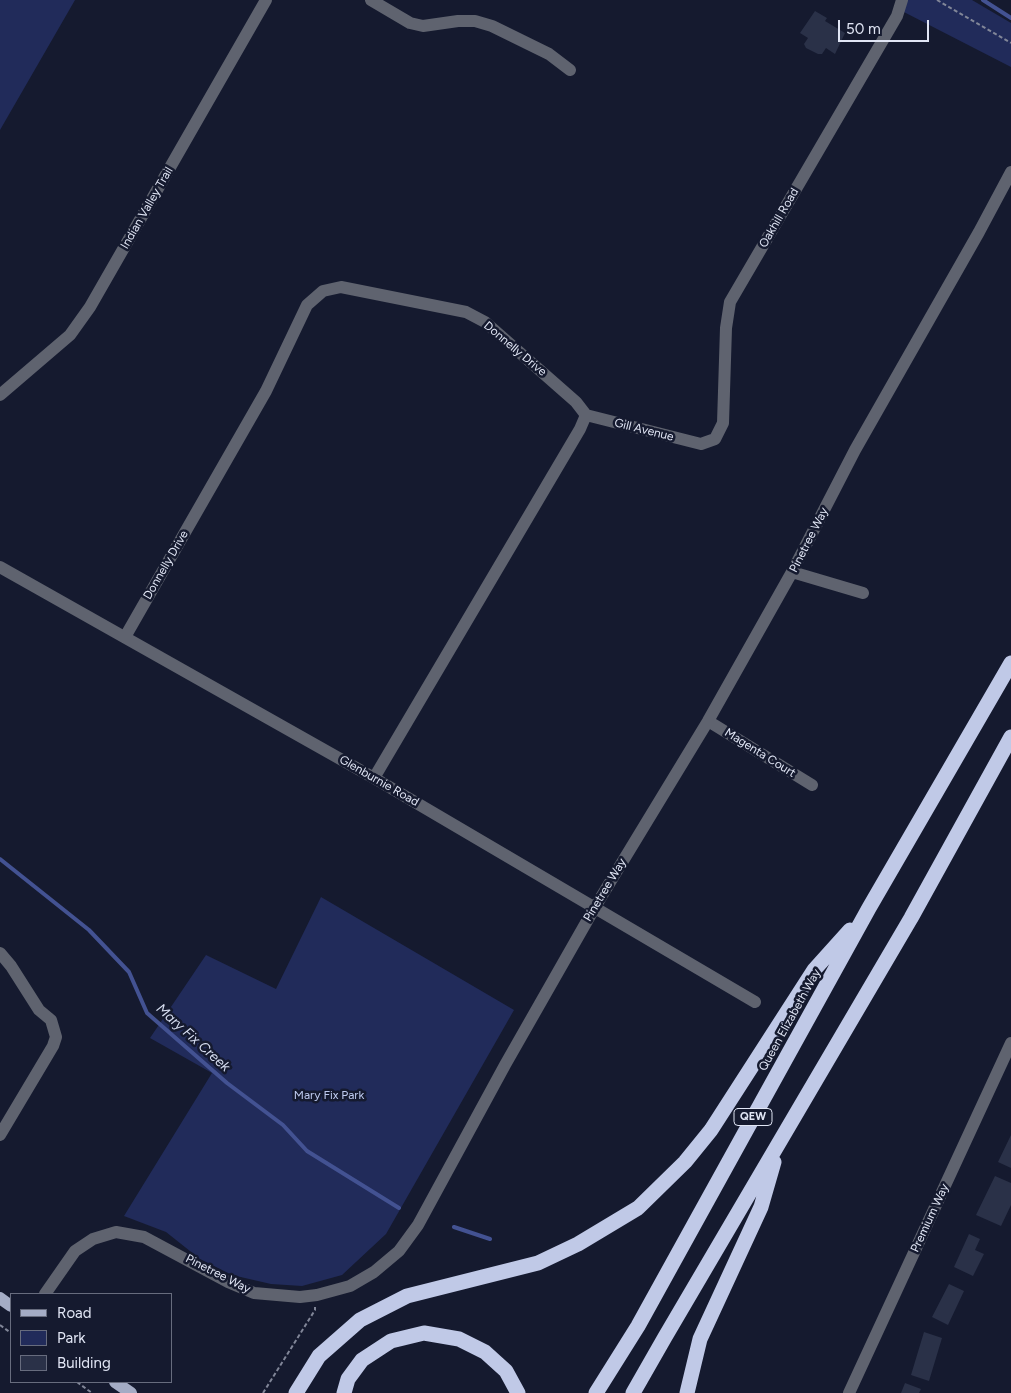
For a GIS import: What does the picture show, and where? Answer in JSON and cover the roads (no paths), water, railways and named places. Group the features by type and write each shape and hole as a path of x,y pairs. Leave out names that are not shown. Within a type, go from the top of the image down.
{"highway":[{"name":"Queen Elizabeth Way","path":"596,1393 638,1326 869,908 1011,663"},
{"name":"QEW","path":"633,1393 911,918 1011,737"},
{"path":"296,1393 319,1356 360,1320 407,1296 538,1263 578,1244 638,1208 685,1162 711,1130 814,970 869,908"},
{"path":"687,1393 700,1339 761,1207 780,1141"},
{"path":"344,1393 348,1379 362,1360 390,1341 424,1333 459,1339 485,1352 506,1371 518,1393"}],"main road":[{"path":"116,1383 131,1393"}],"street":[{"name":"Indian Valley Trail","path":"0,395 70,335 90,307 266,0"},
{"path":"371,0 410,23 423,26 458,21 475,21 492,26 549,54 570,70"},
{"name":"Oakhill Road","path":"702,444 715,439 724,423 726,328 730,302 897,16 902,0"},
{"name":"Pinetree Way","path":"46,1293 75,1251 92,1239 116,1232 144,1236 228,1282 254,1293 300,1297 317,1295 350,1286 374,1272 399,1251 418,1225 505,1065 595,907 708,721 792,572 855,450 975,240 1011,172"},
{"name":"Donnelly Drive","path":"125,637 266,391 307,305 323,291 341,287 466,312 492,328 576,402 586,415"},
{"path":"374,778 580,429 586,415"},
{"name":"Gill Avenue","path":"586,415 702,444"},
{"name":"Glenburnie Road","path":"0,567 374,778 754,1002"},
{"path":"792,572 863,593"},
{"name":"Magenta Court","path":"708,721 812,785"},
{"path":"0,953 11,966 39,1010 50,1020 56,1037 53,1046 0,1135"},
{"name":"Premium Way","path":"849,1393 1011,1042"}],"waterway":[{"path":"983,0 1011,18"},
{"name":"Mary Fix Creek","path":"0,859 89,930 129,972 147,1013 227,1083 283,1125 307,1151 399,1208"},
{"name":"Mary Fix Creek","path":"454,1227 490,1239"}],"park label":[{"name":"Mary Fix Park","path":"329,1095"}]}
